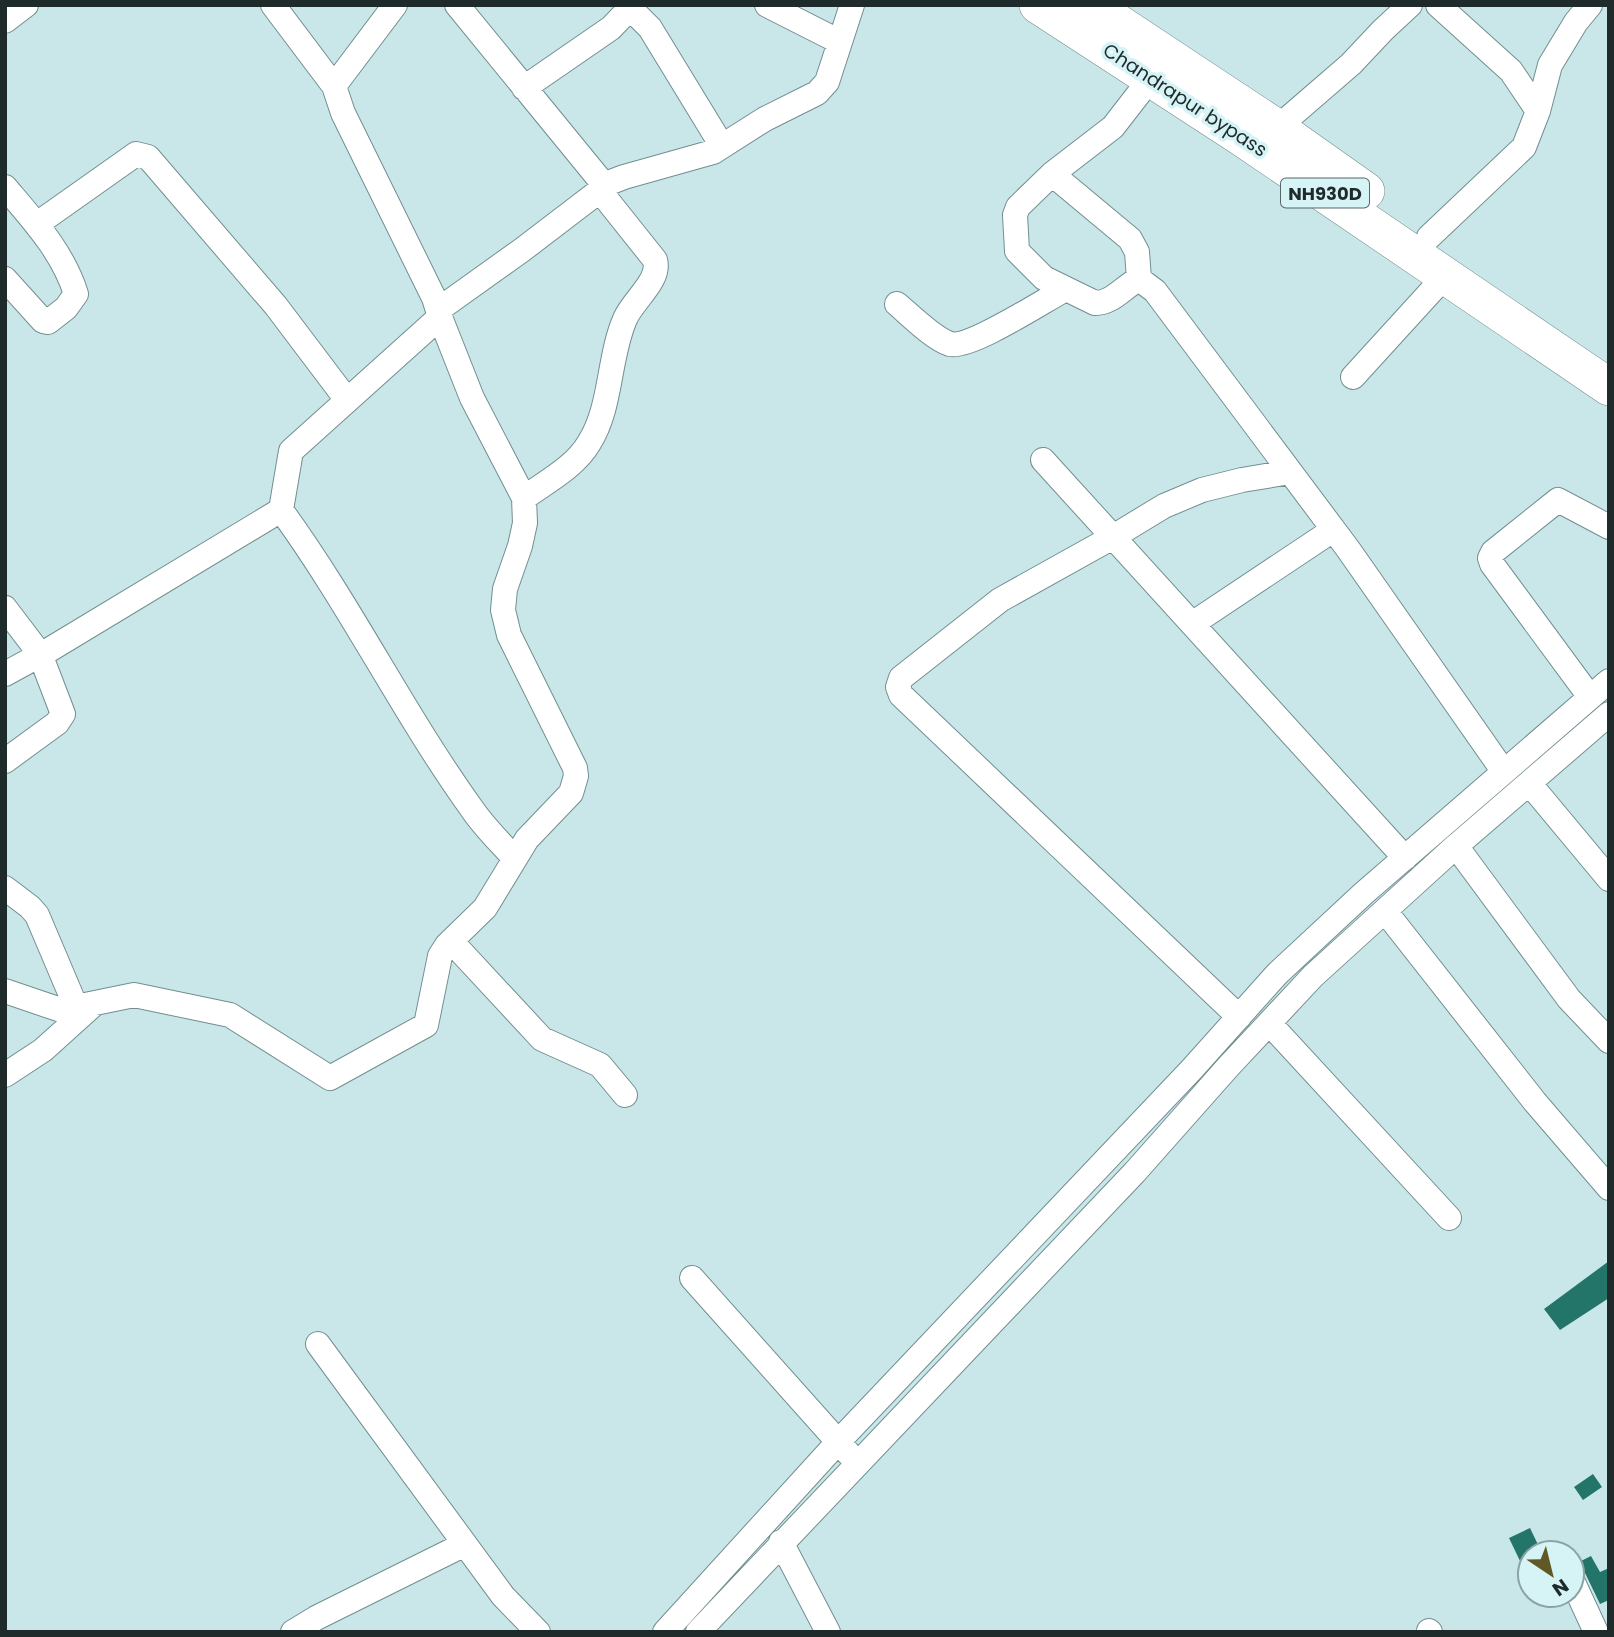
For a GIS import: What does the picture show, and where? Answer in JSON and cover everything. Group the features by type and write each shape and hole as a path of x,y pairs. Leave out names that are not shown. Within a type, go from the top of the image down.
{"highway":[{"name":"Chandrapur bypass","path":"1038,5 1446,275 1609,387"},
{"name":"Chandrapur bypass","path":"1091,5 1277,128 1429,237 1609,356"}],"street":[{"path":"5,21 26,5"},
{"path":"5,991 61,1010 134,995 230,1015 330,1078 426,1025 440,956 451,941 485,908 527,839 571,793 576,776 575,768 509,635 503,610 505,589 520,547 525,523 524,498 472,398 439,313 343,113 334,86 273,5"},
{"path":"334,86 395,5"},
{"path":"457,5 603,189 655,260 658,269 636,299 625,320 598,423 590,442 568,466 524,498"},
{"path":"767,5 840,42"},
{"path":"514,858 474,812 449,775 312,553 281,510 291,450 439,313 618,178 706,154 823,88 852,5"},
{"path":"1277,128 1351,64 1382,30 1410,5"},
{"path":"1438,5 1511,71 1538,111"},
{"path":"1429,237 1521,152 1538,111 1550,65 1576,22 1590,5"},
{"path":"524,88 611,28 632,7 650,28 722,146"},
{"path":"1139,279 1104,303 1095,303 1064,289 1044,278 1021,257 1015,243 1015,215 1018,207 1052,174 1113,127 1151,78"},
{"path":"37,224 136,154 148,157 276,306 347,400"},
{"path":"1052,174 1130,239 1137,252 1139,279"},
{"path":"5,187 48,237 76,295 74,300 48,322 43,321 5,279"},
{"path":"1353,377 1446,275"},
{"path":"1139,279 1155,290 1333,530 1504,772"},
{"path":"897,304 942,341 953,345 977,338 1064,289"},
{"path":"1043,460 1405,858"},
{"path":"1239,1017 901,695 898,687 901,678 1000,600 1164,506 1202,490 1290,472"},
{"path":"665,1632 838,1442 1277,974 1405,858 1600,689 1492,564 1490,558 1493,552 1558,500 1609,527"},
{"path":"5,674 281,510"},
{"path":"1192,624 1333,530"},
{"path":"5,608 40,654 61,707 62,717 5,761"},
{"path":"698,1632 1135,1172 1313,976 1456,846 1608,715"},
{"path":"1530,783 1609,879"},
{"path":"1456,846 1569,999 1609,1041"},
{"path":"5,888 37,915 85,1005"},
{"path":"1385,911 1535,1102 1609,1188"},
{"path":"451,941 542,1039 600,1065 625,1095"},
{"path":"5,1075 43,1050 85,1005"},
{"path":"1269,1023 1449,1218"},
{"path":"692,1278 857,1462"},
{"path":"943,1331 963,1351"},
{"path":"318,1344 503,1596 538,1632"},
{"path":"781,1542 828,1632"},
{"path":"293,1632 465,1544"},
{"path":"1585,1609 1596,1632"}],"building":[{"path":"1609,1261 1609,1298 1560,1330 1544,1309"},
{"path":"1593,1474 1602,1487 1583,1500 1574,1487"},
{"path":"1530,1528 1535,1539 1516,1539 1516,1553 1509,1538"},
{"path":"1591,1556 1600,1572 1609,1568 1609,1600 1600,1604 1586,1575 1586,1558"}]}
